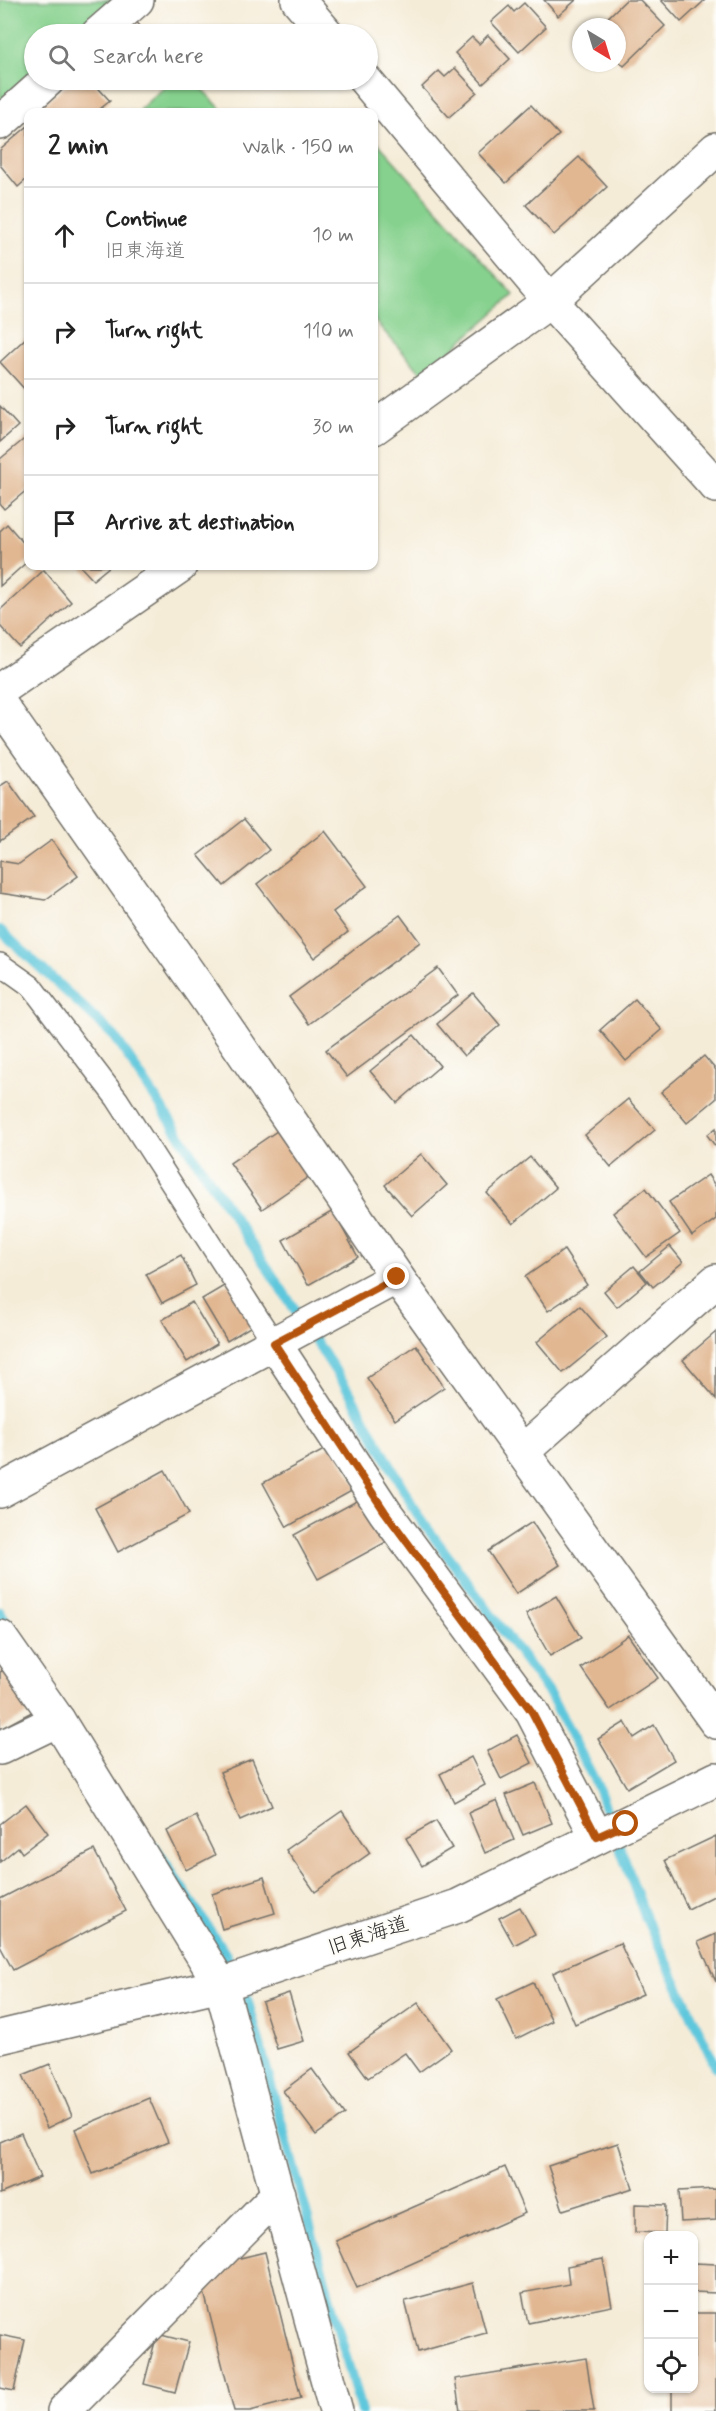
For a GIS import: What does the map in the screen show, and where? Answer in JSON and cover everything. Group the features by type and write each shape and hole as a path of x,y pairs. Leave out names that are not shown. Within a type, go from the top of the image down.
{"street":[{"path":"110,24 137,0"},
{"path":"298,0 318,24"},
{"path":"0,123 37,90"},
{"path":"372,90 550,301 716,486"},
{"path":"378,425 550,301 716,149"},
{"path":"0,690 174,570"},
{"path":"0,704 206,998 397,1277 716,1722"},
{"path":"0,1491 397,1277"},
{"path":"522,1452 716,1281"},
{"path":"274,1343 385,1512 532,1712 611,1831"},
{"path":"0,1637 58,1720 221,1984 336,2411"},
{"path":"0,1748 58,1720"},
{"name":"旧東海道","path":"0,2037 221,1984 458,1906 716,1779"},
{"path":"64,2411 278,2194"}],"lane":[{"path":"0,964 31,986 117,1098 274,1343"}],"green space":[{"path":"0,0 137,0 109,24 24,24 24,90 26,90 0,123"},
{"path":"161,90 203,90 220,108 141,108"},
{"path":"378,143 514,295 423,375 378,324"}],"building":[{"path":"544,0 576,0 558,16"},
{"path":"626,0 640,0 665,26 626,64 626,18 607,18"},
{"path":"661,0 705,0 681,22"},
{"path":"524,3 546,27 519,52 491,22 509,6 514,12"},
{"path":"134,19 138,24 128,24"},
{"path":"488,35 510,59 483,84 455,53 472,37 479,44"},
{"path":"455,68 477,92 449,117 422,87 439,71 445,77"},
{"path":"61,90 100,90 110,101 101,108 46,108 43,105"},
{"path":"531,105 559,135 506,183 478,153"},
{"path":"24,129 24,182 18,187 0,165 0,150"},
{"path":"579,157 607,187 554,235 526,205"},
{"path":"24,340 24,389 0,362"},
{"path":"0,406 18,426 0,442"},
{"path":"24,439 24,492 4,509 0,504 0,459"},
{"path":"7,524 24,543 24,565 0,586 0,531"},
{"path":"44,570 71,602 20,648 0,626 0,610"},
{"path":"84,570 105,570 93,580"},
{"path":"8,781 34,817 0,841 0,786"},
{"path":"244,819 269,850 224,886 198,855"},
{"path":"325,831 367,886 333,912 348,932 314,958 257,884"},
{"path":"52,840 78,876 45,900 0,893 0,861 19,864"},
{"path":"400,915 420,942 309,1024 289,997"},
{"path":"438,968 458,995 347,1077 326,1050"},
{"path":"473,993 500,1025 464,1056 437,1024"},
{"path":"635,999 662,1030 626,1061 600,1030"},
{"path":"414,1035 440,1066 397,1103 370,1071"},
{"path":"704,1056 716,1070 716,1099 687,1123 661,1092"},
{"path":"628,1099 655,1130 611,1167 585,1135"},
{"path":"716,1128 716,1147 707,1135"},
{"path":"280,1129 311,1175 262,1209 230,1163"},
{"path":"421,1154 447,1185 412,1216 385,1185"},
{"path":"530,1157 556,1188 513,1224 487,1193"},
{"path":"708,1175 716,1187 716,1219 692,1236 669,1202"},
{"path":"646,1188 680,1233 646,1257 613,1213"},
{"path":"333,1211 358,1257 308,1285 283,1240"},
{"path":"670,1246 683,1262 653,1287 640,1271"},
{"path":"564,1250 587,1285 548,1311 525,1277"},
{"path":"181,1255 196,1285 162,1303 146,1274"},
{"path":"634,1266 647,1282 617,1307 604,1291"},
{"path":"229,1283 255,1324 227,1341 202,1299"},
{"path":"192,1302 217,1344 187,1362 162,1320"},
{"path":"580,1306 607,1337 563,1373 537,1342"},
{"path":"716,1332 716,1399 683,1360"},
{"path":"416,1345 444,1387 395,1420 367,1378"},
{"path":"333,1445 357,1488 287,1527 263,1483"},
{"path":"165,1470 189,1514 118,1552 95,1508"},
{"path":"364,1497 388,1541 318,1579 294,1535"},
{"path":"532,1522 560,1565 516,1594 488,1551"},
{"path":"556,1596 581,1638 550,1656 526,1614"},
{"path":"628,1635 658,1678 610,1710 581,1668"},
{"path":"16,1663 41,1707 0,1729 0,1672"},
{"path":"625,1722 634,1738 654,1725 674,1760 627,1788 598,1739"},
{"path":"517,1735 532,1763 501,1779 487,1751"},
{"path":"471,1757 485,1785 454,1802 440,1774"},
{"path":"252,1759 272,1806 240,1820 220,1772"},
{"path":"535,1783 552,1823 523,1835 506,1795"},
{"path":"497,1800 514,1840 485,1853 468,1813"},
{"path":"26,1804 48,1833 22,1853 18,1847 0,1862 0,1824"},
{"path":"342,1811 370,1853 315,1892 286,1850"},
{"path":"196,1816 215,1855 186,1870 167,1831"},
{"path":"436,1821 452,1848 422,1866 406,1838"},
{"path":"716,1836 716,1895 688,1909 665,1860"},
{"path":"94,1850 126,1911 13,1970 0,1946 0,1899"},
{"path":"264,1877 275,1913 222,1929 212,1894"},
{"path":"520,1907 535,1934 514,1945 499,1918"},
{"path":"716,1934 716,1982 698,1942"},
{"path":"620,1943 643,1994 575,2024 553,1973"},
{"path":"533,1982 552,2021 516,2039 497,1999"},
{"path":"289,1993 304,2041 277,2049 262,2002"},
{"path":"418,2003 451,2049 419,2072 405,2053 368,2078 349,2052"},
{"path":"50,2064 72,2116 47,2128 23,2075"},
{"path":"312,2069 345,2114 316,2135 283,2091"},
{"path":"149,2098 168,2142 93,2174 75,2129"},
{"path":"21,2133 40,2177 0,2194 0,2142"},
{"path":"618,2143 633,2188 563,2210 548,2166"},
{"path":"505,2167 525,2213 357,2288 336,2241"},
{"path":"716,2189 716,2220 681,2222 679,2191"},
{"path":"635,2204 666,2205 665,2231 635,2232"},
{"path":"265,2252 301,2398 250,2411 234,2411 203,2288 228,2261"},
{"path":"603,2259 612,2306 528,2323 522,2293 569,2284 567,2266"},
{"path":"698,2263 716,2264 716,2293 698,2292"},
{"path":"473,2283 486,2333 418,2352 405,2301"},
{"path":"698,2313 716,2313 716,2411 672,2411 672,2393 698,2393"},
{"path":"157,2334 189,2342 175,2392 144,2384"},
{"path":"0,2335 25,2340 14,2391 0,2388"},
{"path":"586,2358 594,2411 460,2411 455,2379"}],"waterway":[{"path":"0,930 115,1037 350,1393 419,1517 551,1696 597,1785 645,1916 716,2067"},
{"path":"0,1612 14,1634"},
{"path":"155,1847 226,1955 246,1995 361,2411"}],"route":[{"path":"397,1277 274,1343 385,1512 532,1712 597,1837 626,1824"}]}
